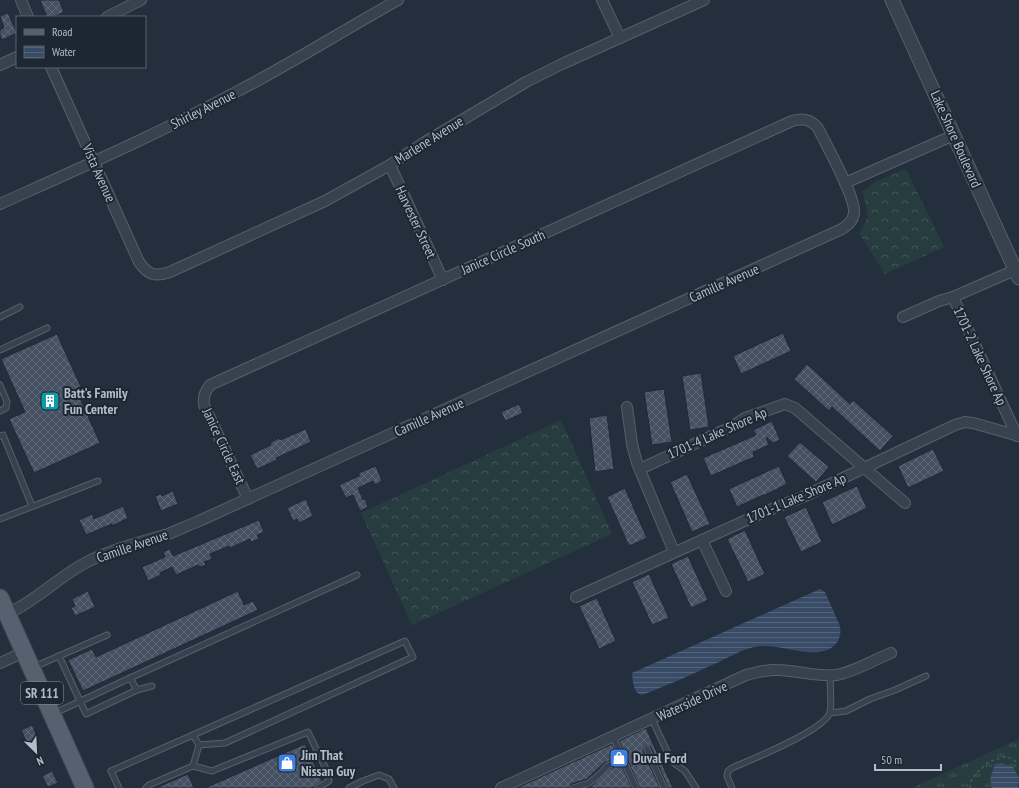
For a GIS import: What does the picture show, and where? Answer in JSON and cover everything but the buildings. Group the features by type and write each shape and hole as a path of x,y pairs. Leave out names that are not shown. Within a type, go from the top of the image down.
{"main road":[{"name":"SR 111","path":"0,598 84,788"}],"street":[{"path":"21,0 28,16"},
{"path":"109,16 140,0"},
{"name":"Shirley Avenue","path":"0,204 94,162 238,91 398,0"},
{"path":"602,0 620,38"},
{"name":"Marlene Avenue","path":"152,274 161,275 170,272 325,201 390,165 462,119 526,82 704,0"},
{"name":"Lake Shore Boulevard","path":"892,0 1017,274"},
{"path":"0,65 16,57"},
{"name":"Vista Avenue","path":"50,68 139,262 145,270 152,274"},
{"name":"Janice Circle South","path":"205,393 210,386 792,121 806,119 813,122 818,128 845,183"},
{"path":"845,183 954,134"},
{"name":"Harvester Street","path":"390,165 443,280"},
{"name":"Camille Avenue","path":"7,614 22,607 54,582 86,563 127,545 169,533 199,521 848,226 854,215 854,207 845,183"},
{"path":"903,317 939,301 1017,274"},
{"name":"1701-2 Lake Shore Ap","path":"953,297 1018,436"},
{"name":"Janice Circle East","path":"205,393 203,398 204,405 248,499"},
{"name":"1701-4 Lake Shore Ap","path":"640,469 729,428 745,418 785,404 795,408 905,503"},
{"path":"627,407 632,444 640,469 674,552"},
{"name":"1701-1 Lake Shore Ap","path":"576,597 782,504 805,496 964,422 973,423 1018,436"},
{"path":"702,540 726,591"},
{"path":"0,663 24,652"},
{"name":"Waterside Drive","path":"500,788 746,675 776,669 830,675 849,671 891,653"}],"lane":[{"path":"0,317 20,307"},
{"path":"0,350 47,328"},
{"path":"0,385 7,402 6,408 0,411"},
{"path":"0,436 3,435 32,506"},
{"path":"0,519 98,481"},
{"path":"52,715 357,575"},
{"path":"31,668 107,636"},
{"path":"119,788 111,771 405,641 413,657 225,743 199,745"},
{"path":"59,656 86,714 137,690 152,686"},
{"path":"732,788 728,771 732,768 796,739 826,719 830,713 830,675"},
{"path":"830,713 846,711 870,699 926,676"},
{"path":"130,678 137,690"},
{"path":"652,719 670,758 675,764 686,772 696,788"},
{"path":"146,788 149,785 192,766 212,771 308,732 327,771 330,781 318,788"},
{"path":"192,766 199,745 193,735"},
{"path":"613,737 636,788"},
{"path":"647,749 664,788"},
{"path":"573,788 589,784 607,766 623,759"},
{"path":"349,788 363,780 379,775 389,779 394,788"}],"path":[{"path":"970,788 972,778 988,762 1008,757 1019,762"}],"green space":[{"path":"906,169 944,247 885,274 859,233 868,217 863,191 875,182"},
{"path":"561,420 612,534 412,625 361,513"},
{"path":"1019,739 1019,788 912,788 1010,743"}],"water":[{"path":"820,589 825,592 840,626 838,641 831,648 819,652 810,652 772,646 749,648 686,677 642,695 635,689 632,673"},
{"path":"1001,763 1013,767 1019,778 1018,788 992,788 990,779 995,764"}],"place":[{"name":"Batt's Family Fun Center","path":"50,401"},
{"name":"Duval Ford","path":"619,758"},
{"name":"Jim That Nissan Guy","path":"287,763"}]}
